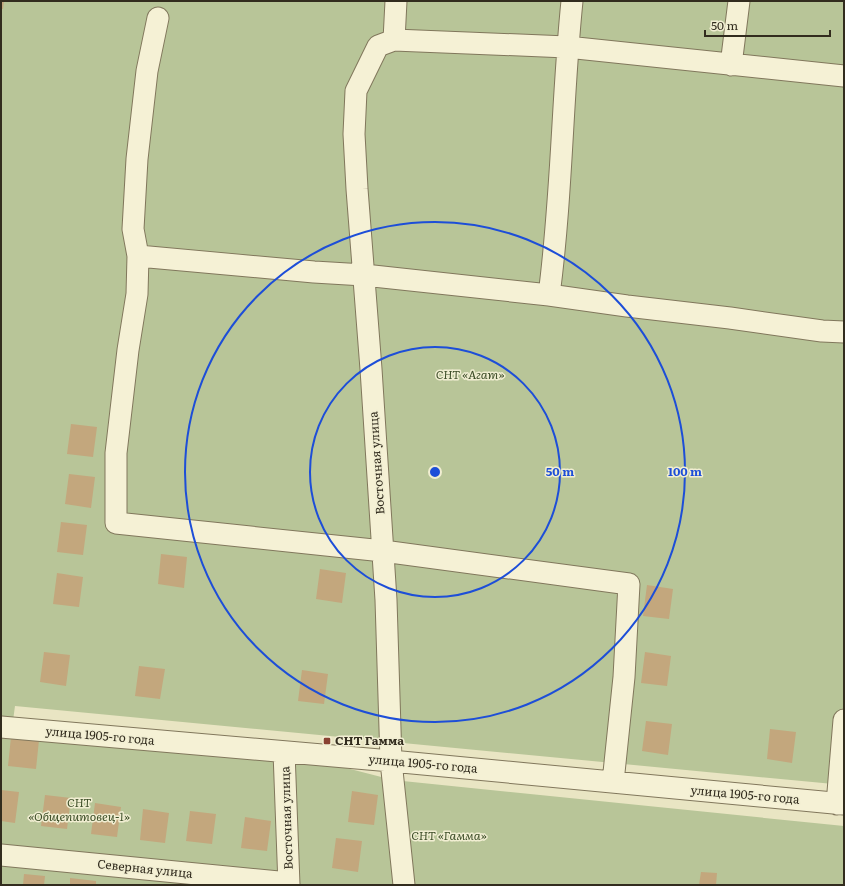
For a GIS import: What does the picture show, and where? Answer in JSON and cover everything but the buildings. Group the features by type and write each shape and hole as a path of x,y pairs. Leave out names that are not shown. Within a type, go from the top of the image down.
{"street":[{"path":"396,1 386,43 567,47 844,76"},
{"path":"549,295 555,250 567,47 572,1"},
{"path":"731,65 739,1"},
{"path":"158,18 147,71 137,159 133,229 138,256 137,294 128,350 116,453 116,523 383,551 629,584 624,677 613,782"},
{"name":"Восточная улица","path":"386,43 356,91 354,134 383,551 391,761 404,885"},
{"path":"138,256 364,275 549,295 822,331 844,332"},
{"path":"841,804 844,720"},
{"name":"улица 1905-го года","path":"1,728 391,761 841,804"},
{"name":"Восточная улица","path":"284,752 289,884"},
{"name":"Северная улица","path":"1,855 289,884"}],"green space":[{"name":"СНТ «Агат»","path":"1,1 844,1 844,785 15,706 12,728 284,752 393,780 844,826 844,885 1,885"}],"place":[{"name":"СНТ Гамма","path":"327,741"}],"park label":[{"name":"СНТ «Общепитовец-1»","path":"79,810"},
{"name":"СНТ «Гамма»","path":"449,836"}]}
